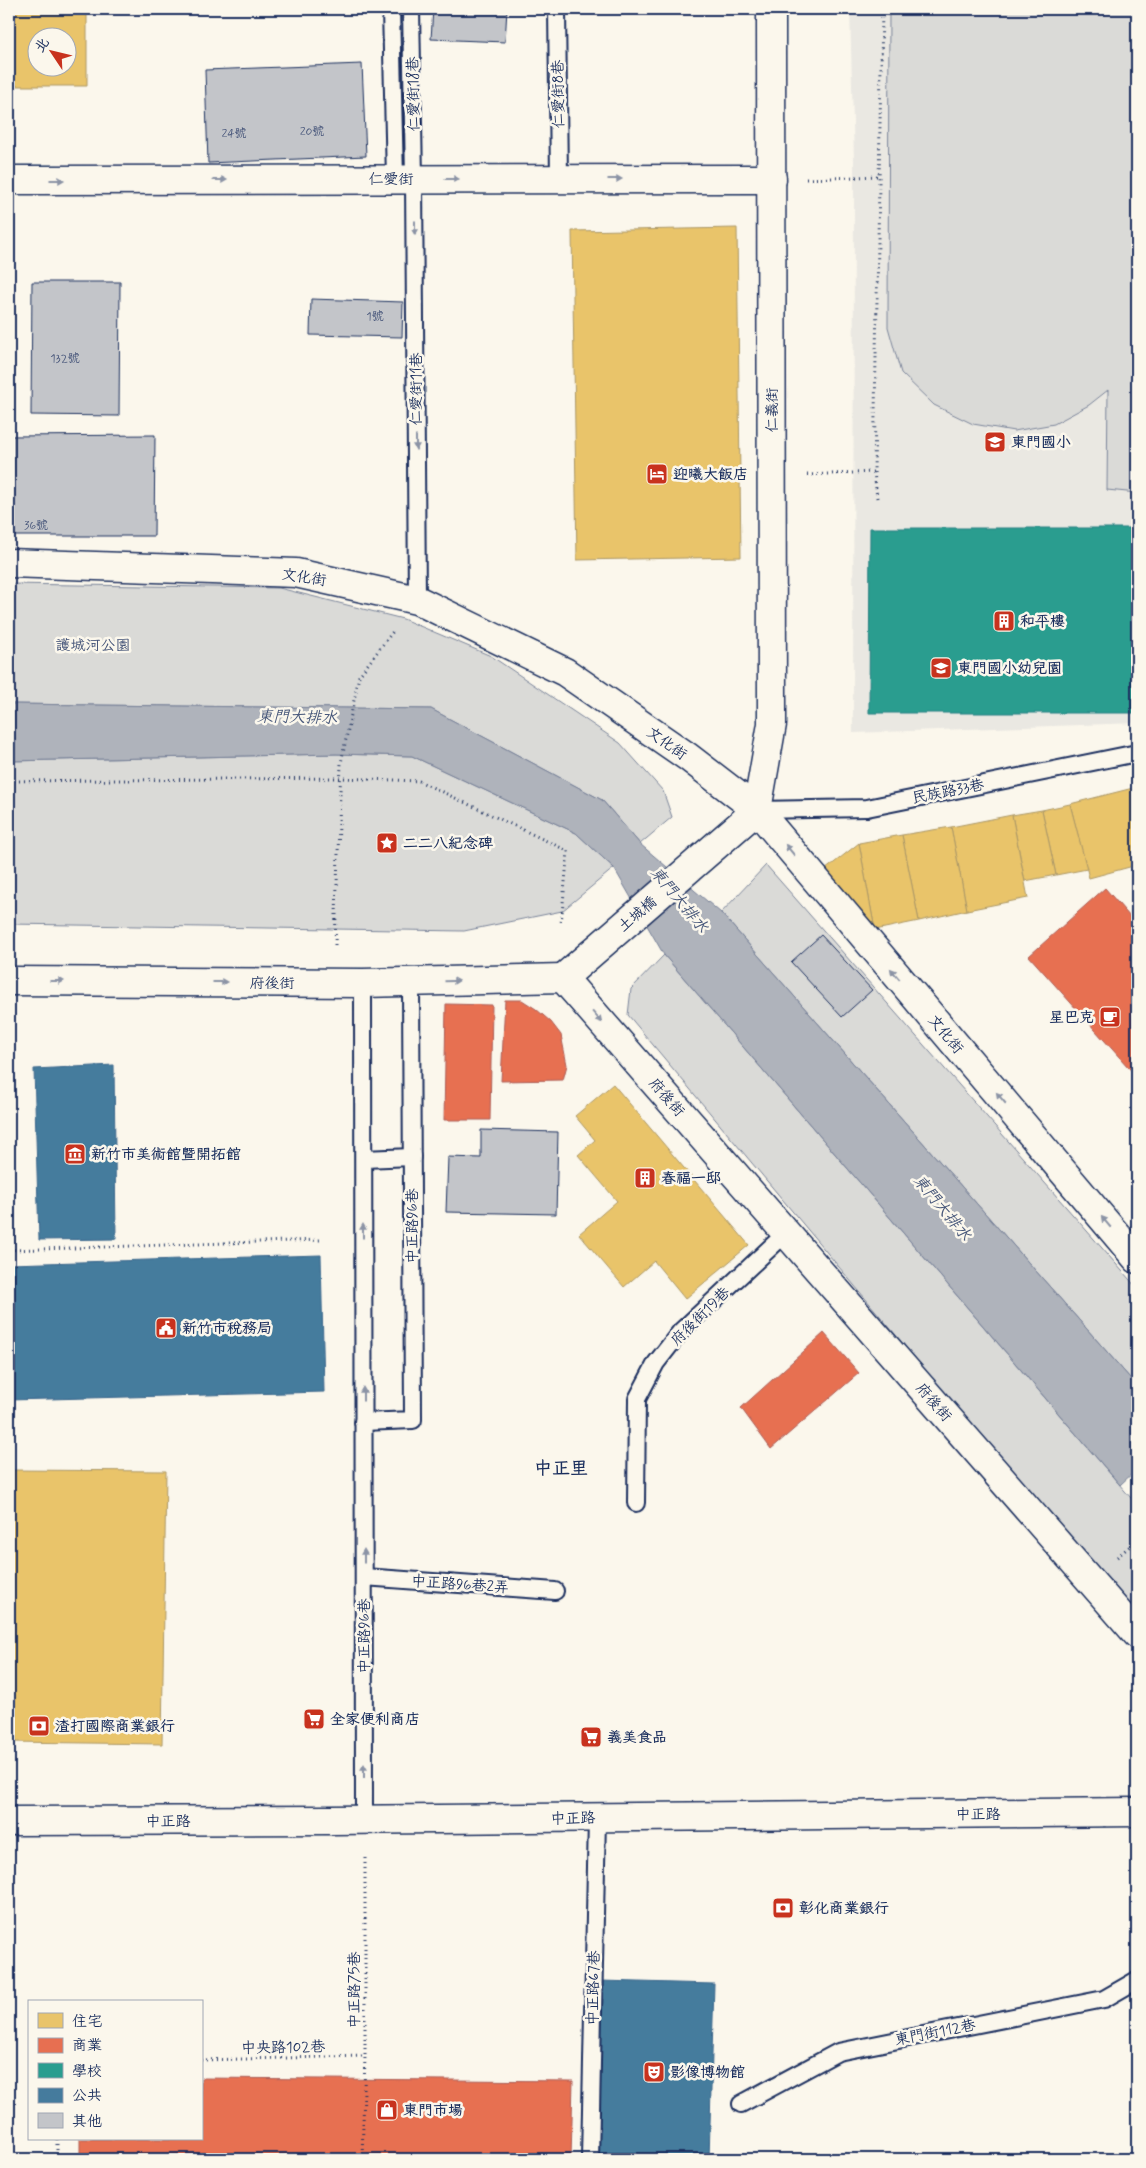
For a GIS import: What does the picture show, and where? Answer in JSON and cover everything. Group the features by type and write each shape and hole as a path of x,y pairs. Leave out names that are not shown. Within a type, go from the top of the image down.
{"street":[{"name":"仁義街","path":"757,810 772,724 771,9"},
{"name":"仁愛街","path":"9,180 772,179"},
{"name":"文化街","path":"9,564 296,573 417,600 566,672 688,757 757,810 1133,1248"},
{"name":"土城橋","path":"563,978 757,810"},
{"name":"府後街","path":"9,981 363,983 563,978 1137,1634"},
{"name":"中正路","path":"9,1821 364,1820 1137,1812"}],"lane":[{"path":"391,9 405,179"},
{"name":"仁愛街18巷","path":"405,179 411,9"},
{"name":"仁愛街8巷","path":"557,9 559,179"},
{"name":"仁愛街11巷","path":"405,179 417,600"},
{"name":"民族路33巷","path":"757,810 867,808 1137,753"},
{"name":"中正路96巷","path":"363,1422 413,1420 411,982"},
{"name":"中正路96巷","path":"363,983 364,1820"},
{"path":"364,1159 412,1157"},
{"name":"府後街19巷","path":"636,1503 637,1398 656,1363 681,1330 786,1233"},
{"name":"中正路96巷2弄","path":"364,1577 555,1591"},
{"name":"中正路67巷","path":"590,2159 597,1818"},
{"name":"東門街112巷","path":"741,2104 838,2052 1104,1999 1137,1980"}],"path":[{"path":"876,498 874,472 882,9"},
{"path":"772,179 879,176"},
{"path":"772,477 874,472"},
{"path":"335,945 341,763 359,676 417,600"},
{"path":"9,781 341,778 418,781 568,851 561,924"},
{"path":"9,1250 321,1240"},
{"name":"中正路75巷","path":"362,2159 365,2056 364,1820"},
{"name":"中央路102巷","path":"202,2060 365,2056"},
{"path":"57,2140 58,2159"}],"shaded area":[{"name":"東門國小","path":"850,9 1137,9 1137,723 853,733 854,162"}],"green space":[{"path":"889,9 1137,9 1137,493 1107,490 1108,390 1089,405 1054,424 1014,431 973,424 934,405 901,373 888,327"},
{"name":"護城河公園","path":"9,584 279,588 403,619 491,656 620,743 663,791 672,817 640,844 602,800 431,709 9,704"},
{"path":"336,754 412,756 576,833 614,868 562,911 464,931 9,924 9,761"},
{"path":"766,865 1137,1288 1137,1386 721,913"},
{"path":"664,955 1137,1505 1137,1623 628,1015 631,989"}],"water":[{"name":"東門大排水","path":"9,704 431,709 602,800 640,844 721,913 1137,1386 1137,1469 1120,1485 664,955 614,868 576,833 412,756 336,754 9,761"}],"building: 住宅":[{"path":"9,9 87,9 87,86 9,86"},
{"name":"迎曦大飯店","path":"737,228 741,557 577,560 572,231"},
{"path":"1137,787 1137,865 1089,878 1070,804"},
{"path":"1070,804 1087,869 1056,875 1042,810"},
{"path":"1042,810 1056,875 1025,881 1012,815"},
{"path":"1012,815 1028,898 967,910 951,827"},
{"path":"951,827 967,910 919,921 902,835"},
{"path":"902,835 919,921 875,930 859,843"},
{"path":"859,843 875,930 825,870"},
{"name":"春福一邸","path":"613,1084 749,1245 685,1299 654,1261 624,1287 579,1234 617,1201 578,1155 595,1140 575,1116"},
{"path":"9,1470 166,1471 162,1744 9,1742"}],"building: 商業":[{"name":"星巴克","path":"1105,888 1137,925 1137,1077 1029,956"},
{"path":"505,1000 522,1000 551,1022 561,1035 567,1065 563,1080 501,1081"},
{"path":"446,1004 492,1005 490,1120 444,1120"},
{"path":"824,1333 859,1373 771,1449 741,1408"},
{"name":"東門市場","path":"202,2078 573,2081 571,2159 80,2159 80,2140 202,2140"}],"building: 學校":[{"name":"和平樓","path":"870,528 1137,528 1137,713 869,713"}],"building: 公共":[{"name":"新竹市美術館暨開拓館","path":"114,1065 116,1239 39,1240 34,1069"},
{"name":"新竹市稅務局","path":"321,1255 324,1392 9,1400 9,1264"},
{"name":"影像博物館","path":"600,1981 714,1984 709,2159 596,2159"}],"building: 其他":[{"path":"433,9 507,9 505,42 431,39"},
{"path":"362,64 366,156 208,163 205,70"},
{"path":"32,282 120,282 119,416 31,415"},
{"path":"311,299 403,302 402,337 310,335"},
{"path":"155,435 154,536 9,536 9,436"},
{"path":"821,935 872,990 842,1017 791,962"},
{"path":"481,1130 558,1132 556,1214 446,1212 448,1157 481,1158"}],"place":[{"name":"東門國小","path":"995,442"},
{"name":"迎曦大飯店","path":"657,474"},
{"name":"和平樓","path":"1004,621"},
{"name":"東門國小幼兒園","path":"941,668"},
{"name":"二二八紀念碑","path":"387,843"},
{"name":"星巴克","path":"1110,1017"},
{"name":"新竹市美術館暨開拓館","path":"75,1154"},
{"name":"春福一邸","path":"645,1178"},
{"name":"新竹市稅務局","path":"166,1328"},
{"name":"全家便利商店","path":"314,1719"},
{"name":"渣打國際商業銀行","path":"39,1726"},
{"name":"義美食品","path":"591,1737"},
{"name":"彰化商業銀行","path":"783,1908"},
{"name":"影像博物館","path":"654,2072"},
{"name":"東門市場","path":"387,2110"}],"district":[{"name":"中正里","path":"561,1468"}]}
